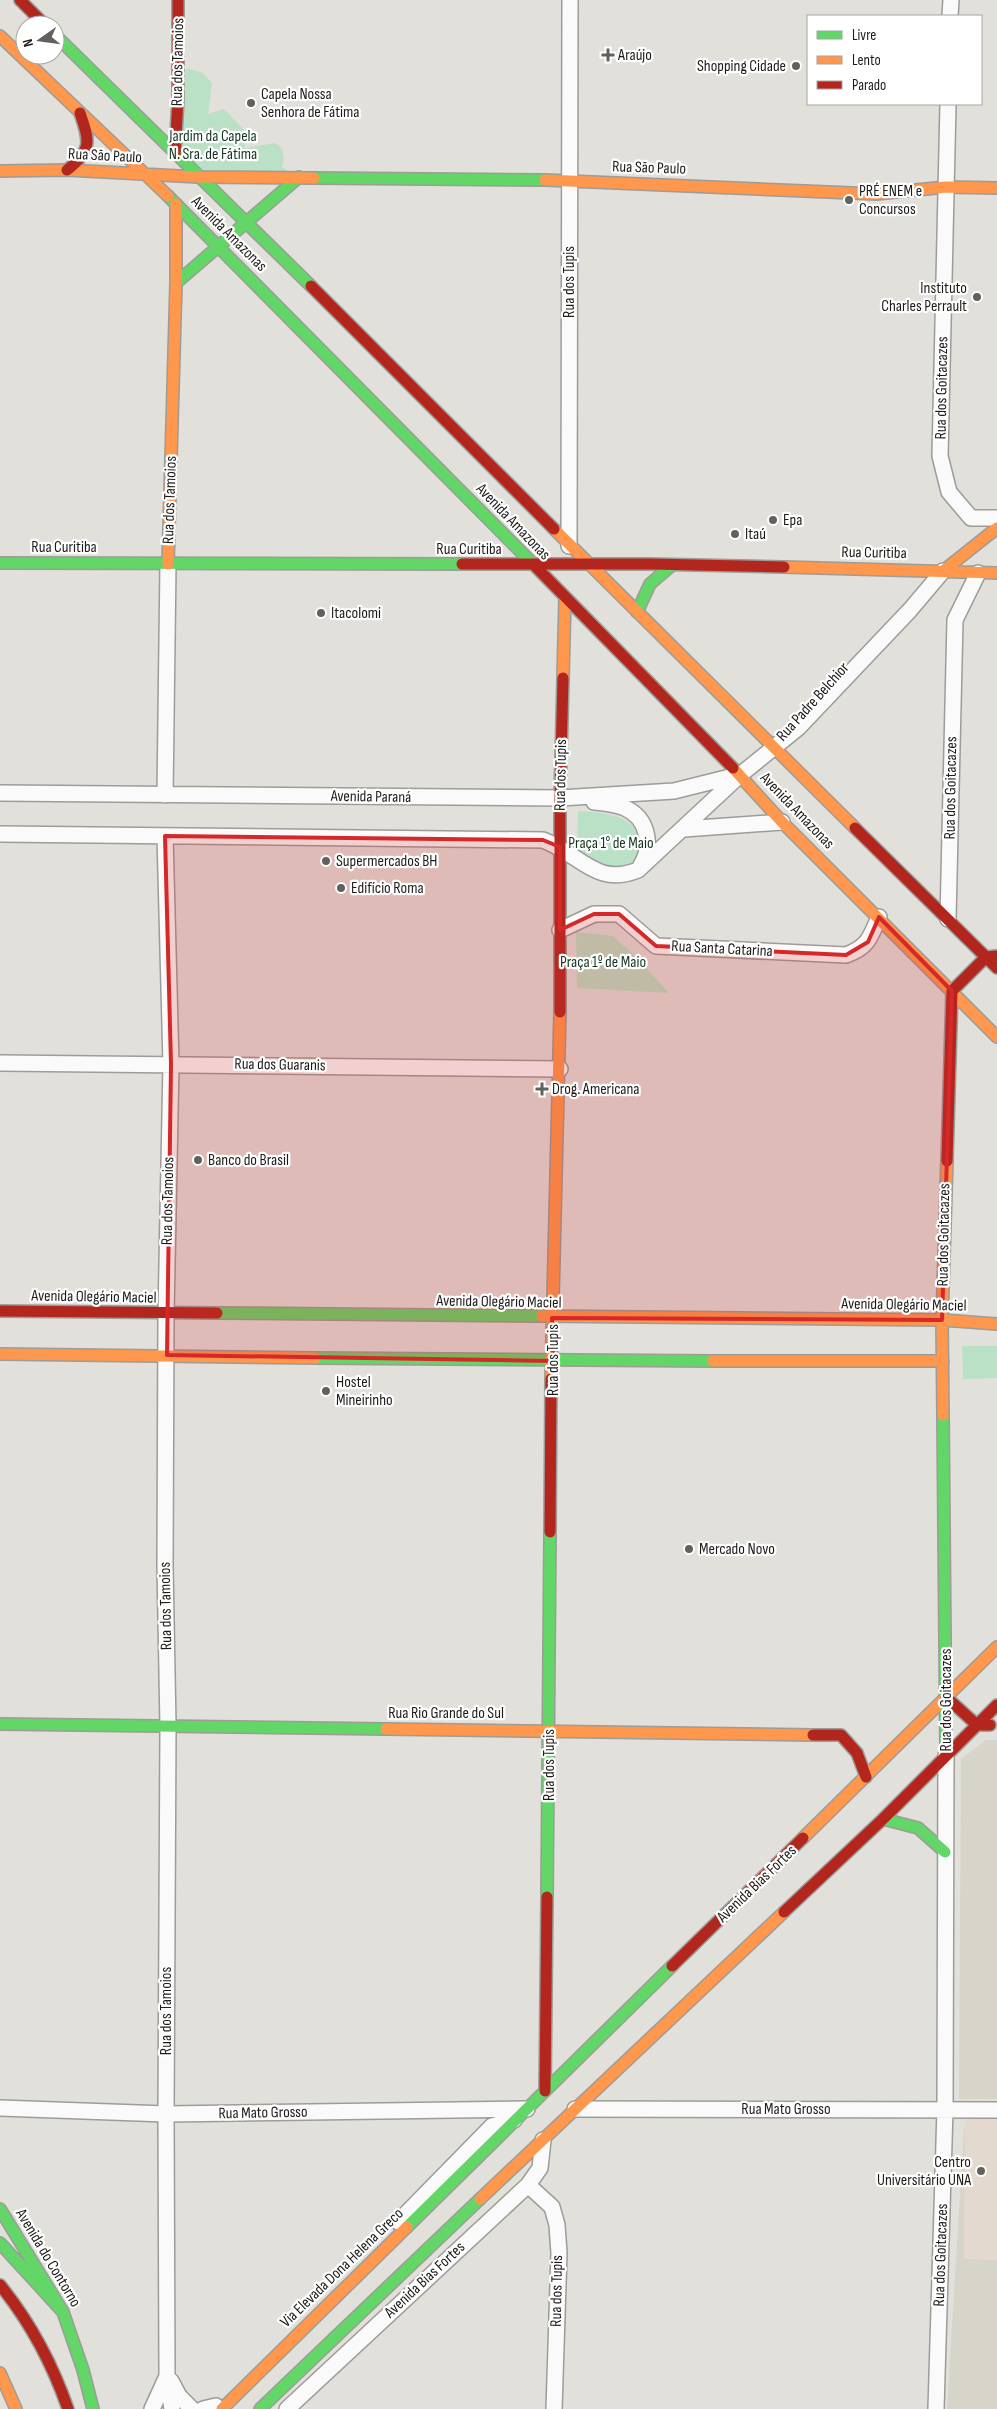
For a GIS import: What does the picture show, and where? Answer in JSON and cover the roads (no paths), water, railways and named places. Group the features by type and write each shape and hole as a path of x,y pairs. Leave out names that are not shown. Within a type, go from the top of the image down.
{"main road":[{"path":"20,0 35,15"},
{"name":"Rua dos Tamoios","path":"174,154 178,99 178,0"},
{"name":"Avenida Amazonas","path":"0,36 146,174 218,246 740,775 782,822 997,1037"},
{"name":"Avenida Amazonas","path":"65,45 174,154 246,221 637,612 948,919 992,957 997,968"},
{"path":"67,170 82,159 88,148 88,138 80,112"},
{"name":"Rua São Paulo","path":"0,171 67,170 198,176 569,180 876,194 946,187 997,188"},
{"path":"176,283 299,177"},
{"name":"Rua dos Tamoios","path":"168,564 176,283 176,204"},
{"name":"Rua Padre Belchior","path":"943,571 997,528"},
{"name":"Rua Curitiba","path":"0,563 672,565 997,572"},
{"path":"637,612 650,581 672,565"},
{"name":"Rua dos Tupis","path":"546,2092 552,1318 560,1068 560,798 565,598"},
{"path":"952,991 992,957"},
{"name":"Rua dos Goitacazes","path":"946,1755 942,1320 952,991"},
{"name":"Avenida Olegário Maciel","path":"0,1312 942,1320 997,1324"},
{"path":"0,1354 553,1361 942,1361"},
{"name":"Avenida Bias Fortes","path":"484,2150 546,2092 997,1647"},
{"path":"946,1697 977,1725 997,1726"},
{"path":"260,2409 883,1819 997,1705"},
{"name":"Rua Rio Grande do Sul","path":"0,1724 840,1735 857,1753 866,1777"},
{"path":"883,1819 909,1822 929,1834 945,1852"},
{"name":"Via Elevada Dona Helena Greco","path":"214,2408 484,2150"},
{"name":"Avenida do Contorno","path":"0,2209 63,2312 83,2370 93,2409"},
{"path":"0,2243 63,2312"},
{"path":"0,2284 15,2302 47,2353 68,2409"},
{"path":"0,2373 16,2409"},
{"path":"0,2393 11,2409"}],"street":[{"name":"Rua dos Tupis","path":"568,565 570,0"},
{"path":"950,15 951,0"},
{"name":"Rua dos Goitacazes","path":"948,105 940,456 949,492 971,518 997,518"},
{"name":"Rua dos Tamoios","path":"165,795 168,564"},
{"name":"Rua Padre Belchior","path":"773,746 792,722 903,605 943,571"},
{"name":"Rua dos Goitacazes","path":"948,919 955,620 978,573"},
{"name":"Avenida Paraná","path":"0,834 543,840 560,847 598,873 614,876 638,870 773,746"},
{"name":"Avenida Paraná","path":"0,793 560,798 674,791 740,775"},
{"path":"560,798 609,804 627,809 639,819 646,830 648,843 647,856 638,870"},
{"path":"684,828 782,822"},
{"name":"Rua dos Tamoios","path":"165,836 171,1064 166,1314 165,1566 168,1726 167,2376 172,2409"},
{"name":"Rua Santa Catarina","path":"560,930 594,914 619,914 656,946 846,955 859,950 868,942 879,917"},
{"name":"Rua dos Guaranis","path":"0,1063 560,1068"},
{"name":"Rua dos Goitacazes","path":"936,2409 945,2109 946,1755"},
{"name":"Rua Mato Grosso","path":"0,2108 166,2114 527,2109"},
{"name":"Rua Mato Grosso","path":"575,2109 997,2110"},
{"name":"Avenida Bias Fortes","path":"214,2408 492,2126 515,2119"},
{"name":"Avenida Bias Fortes","path":"287,2409 528,2185 540,2168 543,2140"},
{"name":"Rua dos Tupis","path":"528,2185 552,2207 557,2225 559,2253 554,2409"},
{"path":"167,2376 179,2396 192,2409"},
{"name":"Rua dos Tamoios","path":"152,2409 167,2376"}],"place":[{"name":"Araújo","path":"608,55"},
{"name":"Shopping Cidade","path":"796,66"},
{"name":"Capela Nossa Senhora de Fátima","path":"251,103"},
{"name":"PRÉ ENEM e Concursos","path":"849,200"},
{"name":"Instituto Charles Perrault","path":"977,297"},
{"name":"Epa","path":"773,520"},
{"name":"Itaú","path":"735,534"},
{"name":"Itacolomi","path":"321,613"},
{"name":"Supermercados BH","path":"326,861"},
{"name":"Edifício Roma","path":"341,888"},
{"name":"Drog. Americana","path":"542,1089"},
{"name":"Banco do Brasil","path":"198,1160"},
{"name":"Hostel Mineirinho","path":"326,1391"},
{"name":"Mercado Novo","path":"689,1549"},
{"name":"Centro Universitário UNA","path":"981,2171"}],"park label":[{"name":"Jardim da Capela N. Sra. de Fátima","path":"213,145"},
{"name":"Praça 1° de Maio","path":"611,843"},
{"name":"Praça 1º de Maio","path":"603,962"}]}
